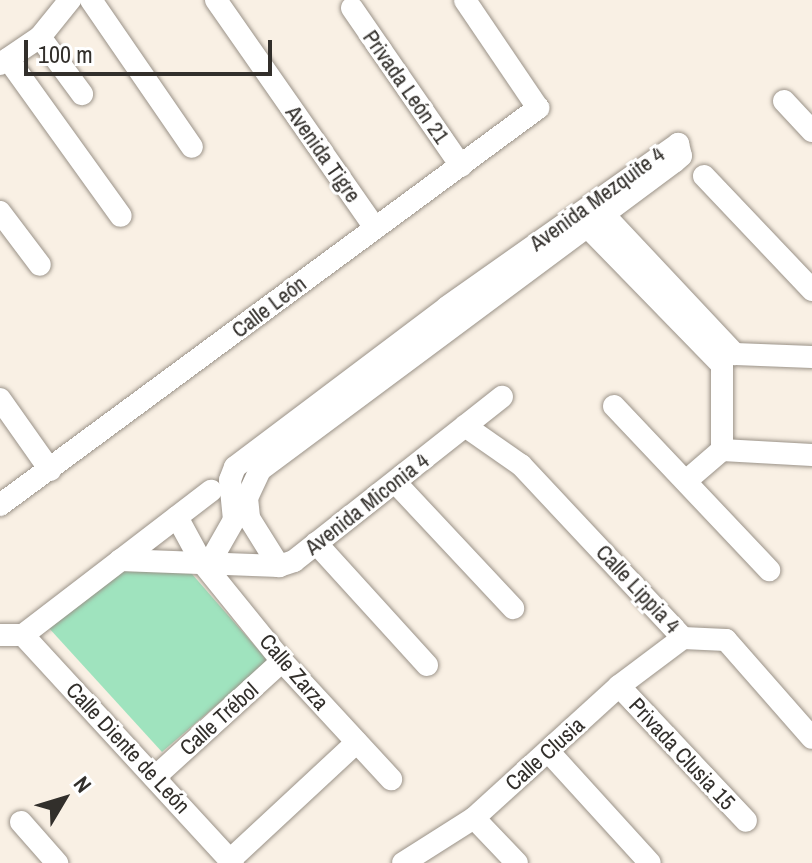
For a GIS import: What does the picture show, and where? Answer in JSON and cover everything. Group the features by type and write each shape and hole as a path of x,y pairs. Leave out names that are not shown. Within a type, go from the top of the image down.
{"street":[{"path":"70,0 40,37 4,62 121,216"},
{"path":"91,0 192,147"},
{"name":"Avenida Tigre","path":"216,0 375,228"},
{"name":"Calle León","path":"0,505 538,108 465,0"},
{"name":"Privada León 21","path":"352,8 461,166"},
{"path":"40,37 82,94"},
{"path":"784,101 812,131"},
{"path":"704,176 812,290"},
{"path":"0,212 40,265"},
{"name":"Avenida Mezquite 4","path":"206,562 230,532 240,499 260,470 314,417 590,214 729,359"},
{"path":"722,450 729,359 812,357"},
{"name":"Avenida Miconia 4","path":"120,560 279,566 316,543 502,397"},
{"path":"0,399 50,470"},
{"path":"614,406 769,570"},
{"name":"Calle Lippia 4","path":"465,426 521,465 683,638 726,640 812,738"},
{"path":"686,481 722,450 812,454"},
{"path":"395,482 513,608"},
{"path":"0,635 23,635 211,491"},
{"path":"240,499 255,531 279,566"},
{"name":"Calle Zarza","path":"177,517 206,562 282,661 391,779"},
{"path":"316,543 427,665"},
{"name":"Calle Diente de León","path":"23,635 232,862"},
{"name":"Calle Clusia","path":"403,863 474,818 619,686 683,638"},
{"name":"Calle Trébol","path":"155,777 282,661"},
{"name":"Privada Clusia 15","path":"619,686 746,821"},
{"path":"232,862 357,742"},
{"path":"548,751 650,863"},
{"path":"474,818 517,863"},
{"path":"21,822 57,863"}],"green space":[{"path":"118,566 185,566 268,661 162,752 48,627"}]}
